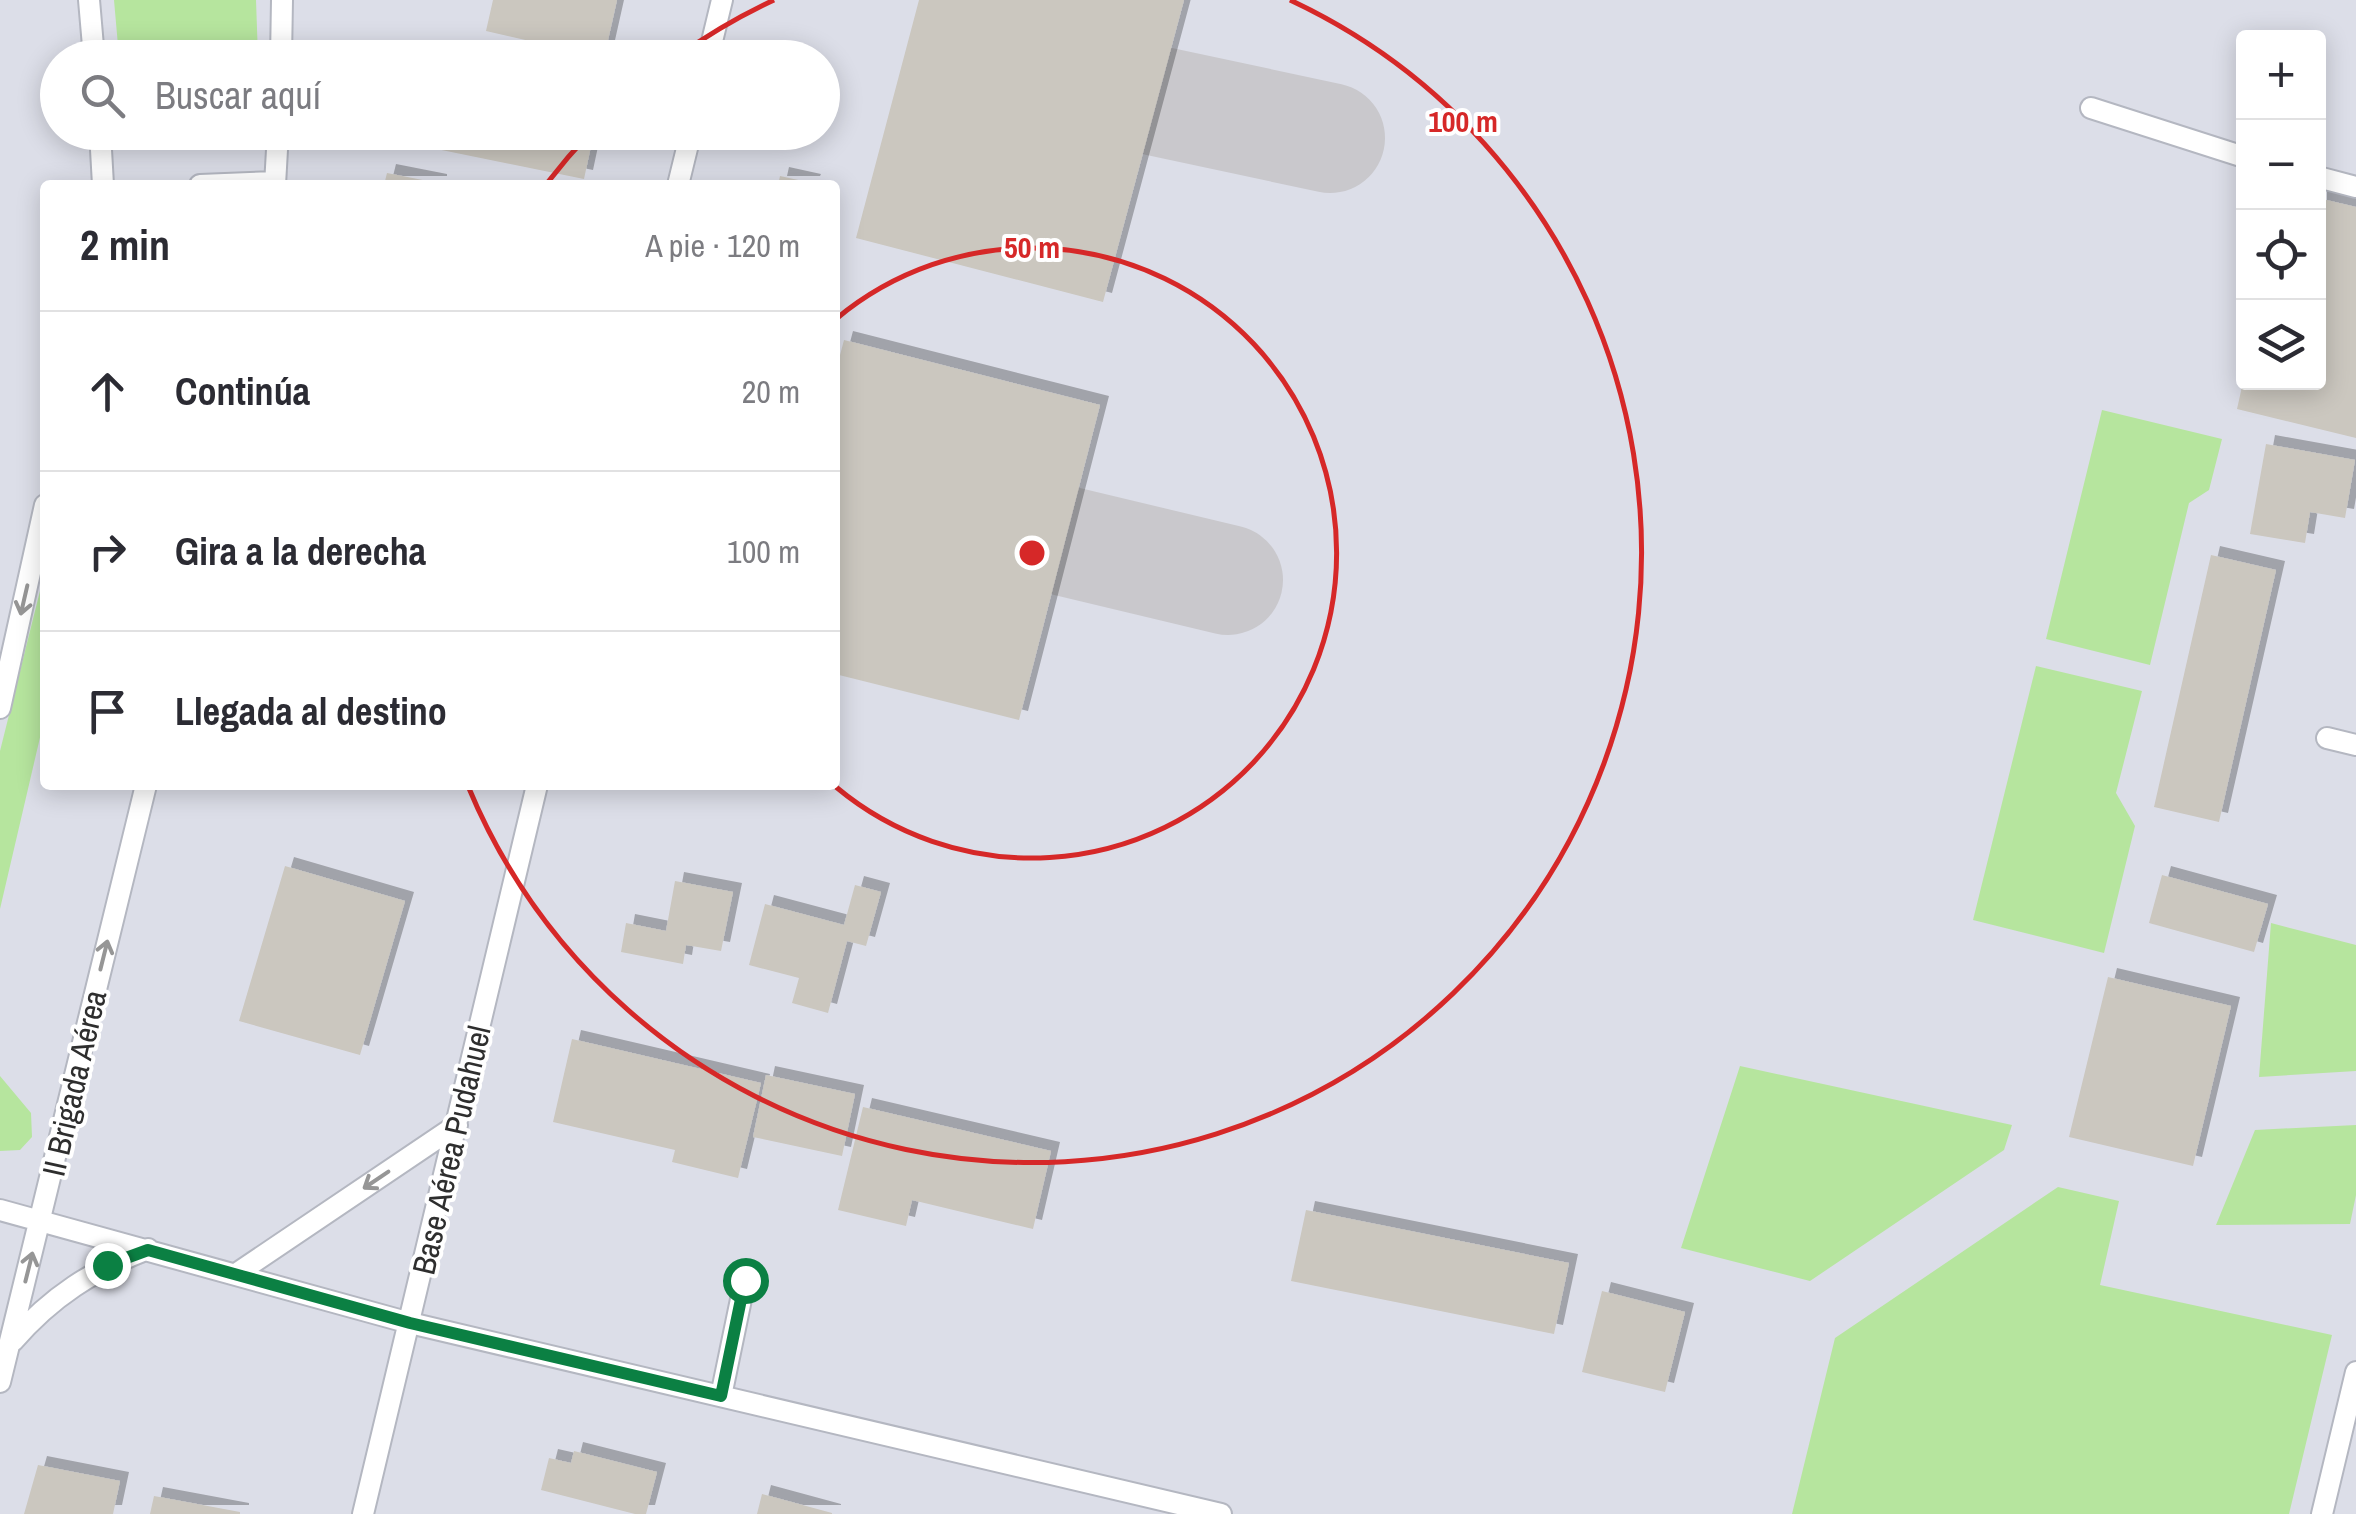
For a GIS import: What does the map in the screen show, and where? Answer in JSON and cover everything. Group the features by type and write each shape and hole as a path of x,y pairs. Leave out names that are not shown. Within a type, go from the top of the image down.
{"lane":[{"path":"89,0 92,40"},
{"path":"281,40 282,0"},
{"path":"712,40 722,0"},
{"path":"2091,108 2236,155"},
{"path":"101,150 103,180"},
{"path":"275,180 277,150"},
{"path":"679,180 686,150"},
{"path":"2326,179 2356,187"},
{"path":"0,708 40,528"},
{"path":"2328,738 2356,745"},
{"name":"II Brigada Aérea","path":"0,1382 145,790"},
{"name":"Base Aérea Pudahuel","path":"363,1514 536,790"},
{"path":"236,1274 457,1125"},
{"path":"0,1210 410,1323 1221,1514"},
{"path":"9,1347 36,1314 70,1287 107,1265 148,1250"},
{"path":"721,1396 745,1280"},
{"path":"2322,1514 2356,1372"}],"shaded area":[{"path":"0,0 2356,0 2356,1514 0,1514"}],"green space":[{"path":"114,0 256,0 257,40 118,40"},
{"path":"2102,410 2222,439 2209,490 2189,503 2150,665 2046,639"},
{"path":"40,591 40,737 0,909 0,751"},
{"path":"2036,666 2142,691 2116,793 2135,826 2104,953 1973,920"},
{"path":"2271,923 2356,945 2356,1071 2259,1077"},
{"path":"1740,1066 2012,1125 2004,1150 1810,1281 1681,1248"},
{"path":"0,1076 31,1113 32,1137 20,1150 0,1151"},
{"path":"2356,1125 2356,1195 2350,1224 2216,1225 2255,1130"},
{"path":"2058,1187 2119,1201 2100,1285 2332,1335 2289,1514 1792,1514 1835,1338"}],"building":[{"path":"493,0 617,0 608,40 525,40 486,31"},
{"path":"919,0 1184,0 1103,302 856,238"},
{"path":"442,150 590,150 584,179"},
{"path":"387,173 423,180 385,180"},
{"path":"2326,200 2356,207 2356,438 2237,409 2241,390 2326,390"},
{"path":"844,340 1100,405 1019,720 840,675 840,355"},
{"path":"2266,444 2355,460 2345,518 2310,512 2305,543 2250,534"},
{"path":"2211,555 2276,570 2219,822 2154,807"},
{"path":"285,866 405,901 360,1055 239,1021"},
{"path":"2162,875 2268,904 2254,952 2149,923"},
{"path":"675,881 733,892 721,951 686,945 683,964 621,952 626,923 666,931"},
{"path":"855,885 881,892 866,946 847,941 828,1013 792,1003 799,978 749,965 765,904 844,925"},
{"path":"2108,977 2231,1006 2193,1166 2069,1137"},
{"path":"572,1039 761,1083 738,1178 672,1162 675,1150 553,1122"},
{"path":"766,1075 855,1094 842,1156 753,1137"},
{"path":"863,1107 1051,1151 1033,1229 912,1200 906,1226 838,1210"},
{"path":"1306,1210 1569,1263 1554,1334 1291,1281"},
{"path":"1602,1291 1685,1312 1665,1392 1582,1372"},
{"path":"574,1451 657,1472 646,1514 541,1490 549,1458 571,1463"},
{"path":"38,1465 120,1481 113,1514 24,1514"},
{"path":"762,1494 832,1513 832,1514 757,1514"},
{"path":"154,1496 240,1512 240,1514 150,1514"}],"taxiway":[{"path":"1157,101 1330,138"},
{"path":"1065,541 1228,580"}],"route":[{"path":"107,1265 148,1250 410,1323 721,1396 745,1280"}]}
